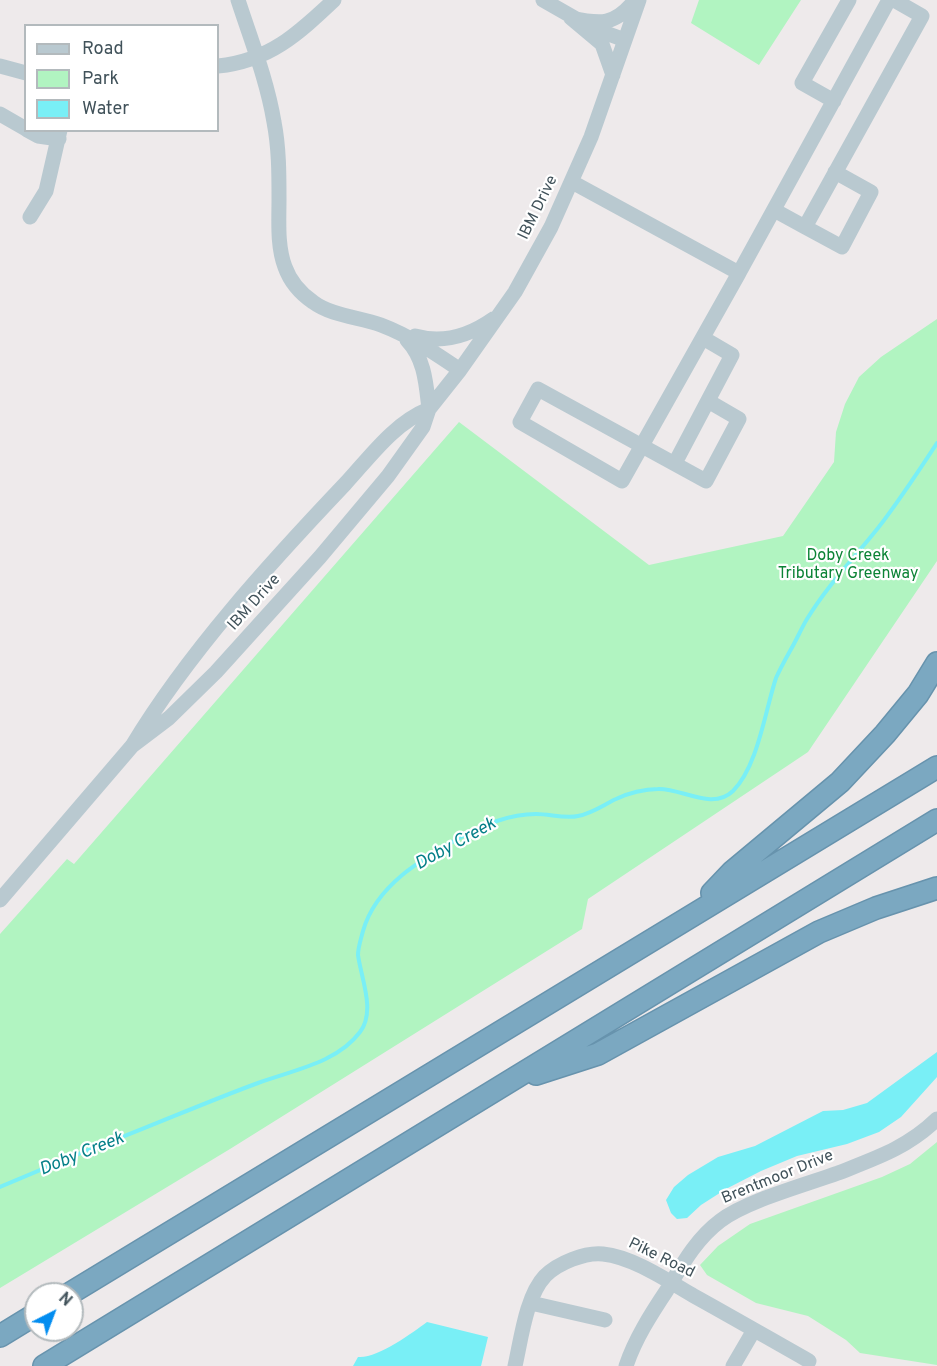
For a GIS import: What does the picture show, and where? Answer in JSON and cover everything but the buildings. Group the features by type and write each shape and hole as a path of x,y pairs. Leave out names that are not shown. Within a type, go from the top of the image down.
{"highway":[{"path":"693,914 732,872 840,783 905,710 937,663"},
{"path":"84,1285 937,767"},
{"path":"44,1366 937,820"},
{"path":"502,1085 598,1054 819,932 876,908 937,888"},
{"path":"0,1336 24,1321"}],"street":[{"path":"238,0 266,84 275,125 279,164 281,252 289,276 300,291 319,306 397,332 426,347 460,370"},
{"path":"219,66 241,62 277,48 291,39 334,0"},
{"path":"543,0 571,18 598,31 625,40"},
{"path":"571,18 590,21 612,20 637,0"},
{"name":"IBM Drive","path":"132,746 184,703 290,592 388,476 423,427 429,409 501,312 533,262 572,182 591,137 637,0"},
{"path":"834,101 802,83 849,0"},
{"path":"708,401 739,419 706,481 675,463 642,446 538,389 520,422 622,482 642,446 703,338 774,210 889,0"},
{"path":"805,227 922,16 894,0"},
{"path":"571,18 602,44 613,75"},
{"path":"0,66 24,72"},
{"path":"0,114 24,129"},
{"path":"30,132 38,136 59,135 46,191 30,217"},
{"path":"774,210 842,248 871,192 835,172"},
{"path":"572,182 739,273"},
{"path":"397,332 431,340 448,339 472,332 501,312"},
{"path":"397,332 411,344 420,358 429,409"},
{"path":"675,463 732,355 703,338"},
{"name":"IBM Drive","path":"0,900 132,746 177,679 280,555 386,440 412,418 429,409"},
{"name":"Brentmoor Drive","path":"626,1366 650,1316 671,1282 695,1245 720,1221 751,1205 893,1152 922,1134 937,1119"},
{"name":"Pike Road","path":"515,1366 531,1303 535,1291 545,1276 562,1264 602,1254 628,1260 671,1282 808,1361"},
{"path":"531,1303 605,1320"},
{"path":"733,1366 754,1330"}],"green space":[{"path":"699,0 801,0 759,65 691,23"},
{"name":"Doby Creek Tributary Greenway","path":"937,319 937,561 808,752 588,899 582,929 230,1149 0,1288 0,934 67,859 74,864 459,422 649,565 783,536 834,462 836,432 845,404 859,377 881,357"},
{"path":"937,1142 937,1365 860,1353 846,1340 808,1316 756,1303 707,1275 700,1265 718,1246 750,1224 882,1177 910,1164"}],"water":[{"path":"937,1052 937,1077 901,1117 879,1132 847,1144 797,1156 761,1171 726,1189 701,1205 687,1218 677,1219 671,1213 666,1200 674,1187 688,1175 718,1157 755,1146 823,1111 843,1110 867,1103"},
{"path":"427,1322 488,1337 481,1366 353,1366 358,1357 366,1357 384,1350"}],"waterway":[{"name":"Doby Creek","path":"0,1187 221,1097 314,1064 350,1043 365,1024 367,1014 366,994 358,955 369,915 378,900 402,875 431,854 461,837 488,824 526,814 568,817 583,815 631,793 653,789 706,799 725,797 733,791 749,767 760,738 776,678 807,619 832,584 886,518 937,443"}]}
